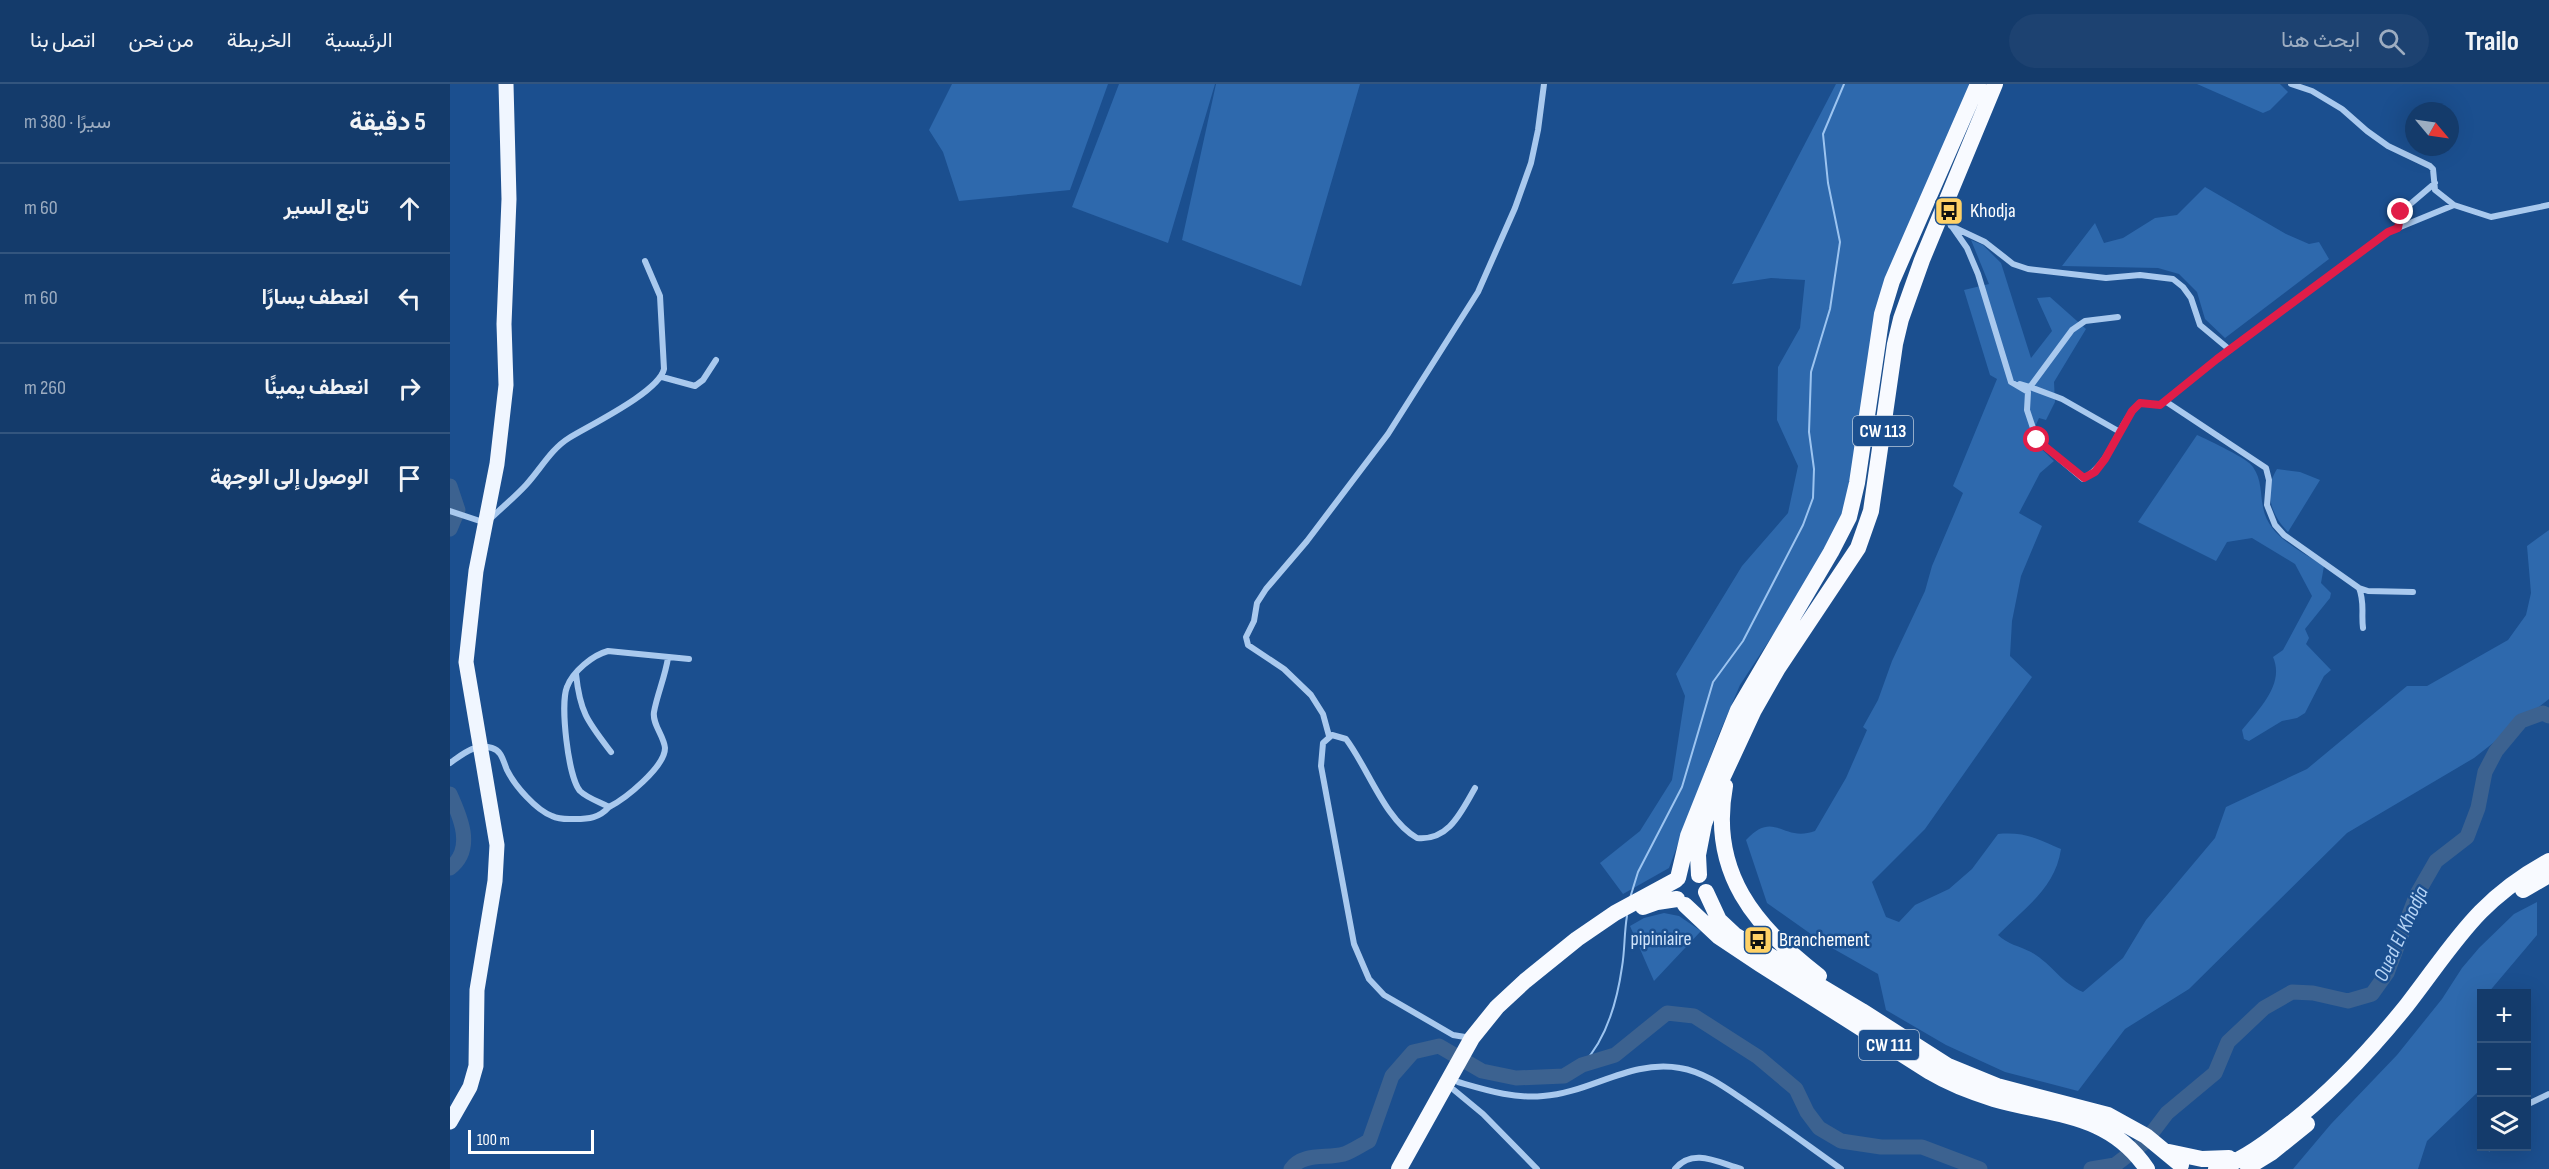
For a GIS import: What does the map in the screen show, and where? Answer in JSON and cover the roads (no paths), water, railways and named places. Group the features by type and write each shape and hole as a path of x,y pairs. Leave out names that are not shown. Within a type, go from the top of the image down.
{"highway":[{"path":"1681,902 1673,890 1688,836 1738,710 1831,552 1848,517 1857,483 1882,314 1888,292 1978,84"},
{"name":"CW 113","path":"1732,758 1768,684 1857,548 1871,511 1895,344 1901,319 1946,218 1995,84"},
{"path":"1637,905 1657,902 1681,902 1696,905 1701,902 1706,892 1705,882 1699,875 1698,855 1704,824 1732,758"},
{"path":"1732,758 1723,800 1721,828 1725,856 1736,884 1752,911 1771,936 1862,1011 1962,1073 2014,1091 2096,1111 2122,1130 2161,1148 2209,1160 2248,1164 2357,1062 2407,1004 2456,937 2485,905 2516,881 2549,861"},
{"path":"1410,1169 1457,1080 1470,1047 1486,1034 1528,990 1617,917 1688,873 1699,875"},
{"path":"2216,1169 2248,1164 2289,1139 2343,1091 2393,1038 2483,922 2517,894 2549,875"},
{"name":"CW 111","path":"1706,892 1715,914 1729,931 1862,1011"},
{"name":"CW 111","path":"1681,902 1718,936 1943,1079 1994,1099 2122,1130 2146,1166"},
{"path":"1399,1169 1457,1080"},
{"path":"2161,1148 2178,1168"}],"main road":[{"path":"450,1122 470,1087 476,1066 477,990 495,880 497,844 466,662 476,571 497,464 506,385 504,324 509,199 506,84"}],"street":[{"path":"1329,736 1323,714 1311,695 1284,669 1248,645 1246,637 1254,621 1257,603 1388,434 1478,292 1494,260 1526,178 1538,130 1544,84"},
{"path":"2291,84 2312,91 2332,103 2388,146 2430,166 2433,169 2435,190 2454,205 2491,217 2549,205"},
{"path":"2398,228 2401,212 2435,183"},
{"path":"1946,218 1967,248 1978,274 2011,382 2028,392 2027,410 2037,440 2084,478 2095,472 2132,411 2140,403 2160,405 2388,232 2454,205"},
{"path":"1946,218 1985,242 2013,264 2028,269 2106,278 2140,275 2173,279 2191,298 2200,326 2230,350"},
{"path":"450,511 486,523 525,486 566,440 657,383 664,369 660,296 645,261"},
{"path":"2030,387 2072,330 2085,321 2118,317"},
{"path":"662,376 695,386 716,360"},
{"path":"2011,382 2062,399 2120,432"},
{"path":"2165,401 2266,468 2269,480 2267,505 2275,525 2284,535 2359,588 2367,591 2413,591"},
{"path":"2359,588 2364,600 2363,628"},
{"path":"609,807 581,792 573,777 565,702 566,689 576,674 597,654 608,651 689,659"},
{"path":"451,763 464,752 481,746 497,751 518,786 551,816 560,819 589,819 600,815 624,799 663,757 665,747 654,712 665,678 668,658"},
{"path":"576,674 579,701 585,717 611,752"},
{"path":"1470,1047 1384,995 1369,979 1354,944 1321,766 1323,742 1329,736 1339,735 1346,739 1401,826 1417,838 1436,837 1448,830 1475,788"},
{"path":"1457,1080 1505,1094 1544,1096 1634,1070 1659,1066 1687,1069 1719,1084 1841,1169"},
{"path":"1457,1080 1483,1114 1537,1169"},
{"path":"2531,1103 2549,1094"},
{"path":"1676,1169 1680,1164 1698,1156 1741,1169"}],"waterway":[{"path":"1630,898 1638,872 1682,787 1713,682 1743,641 1803,525 1813,498 1814,469 1809,432 1811,372 1830,309 1840,242 1828,183 1823,134 1844,84"},
{"path":"450,486 458,510 450,529"},
{"name":"Oued El Khodja","path":"2091,1169 2115,1165 2145,1142 2167,1113 2215,1073 2228,1042 2264,1008 2292,992 2313,993 2348,1001 2372,994 2387,973 2417,894 2436,861 2467,837 2478,808 2485,772 2496,751 2521,721 2543,713 2549,716"},
{"path":"450,794 461,822 464,842 458,860 450,868"},
{"path":"1582,1065 1598,1044 1614,1007 1623,961 1627,916"},
{"name":"Oued El Khodja","path":"1291,1169 1302,1160 1344,1154 1369,1141 1392,1076 1413,1052 1439,1046 1482,1071 1516,1078 1564,1076 1582,1065 1615,1055 1667,1013 1694,1016 1758,1057 1796,1089 1807,1112 1819,1128 1841,1141 1881,1147 1922,1147 1980,1169"}],"place":[{"name":"Khodja","path":"1949,211"},
{"name":"Branchement","path":"1758,940"}],"park label":[{"name":"pipiniaire","path":"1661,939"}]}
